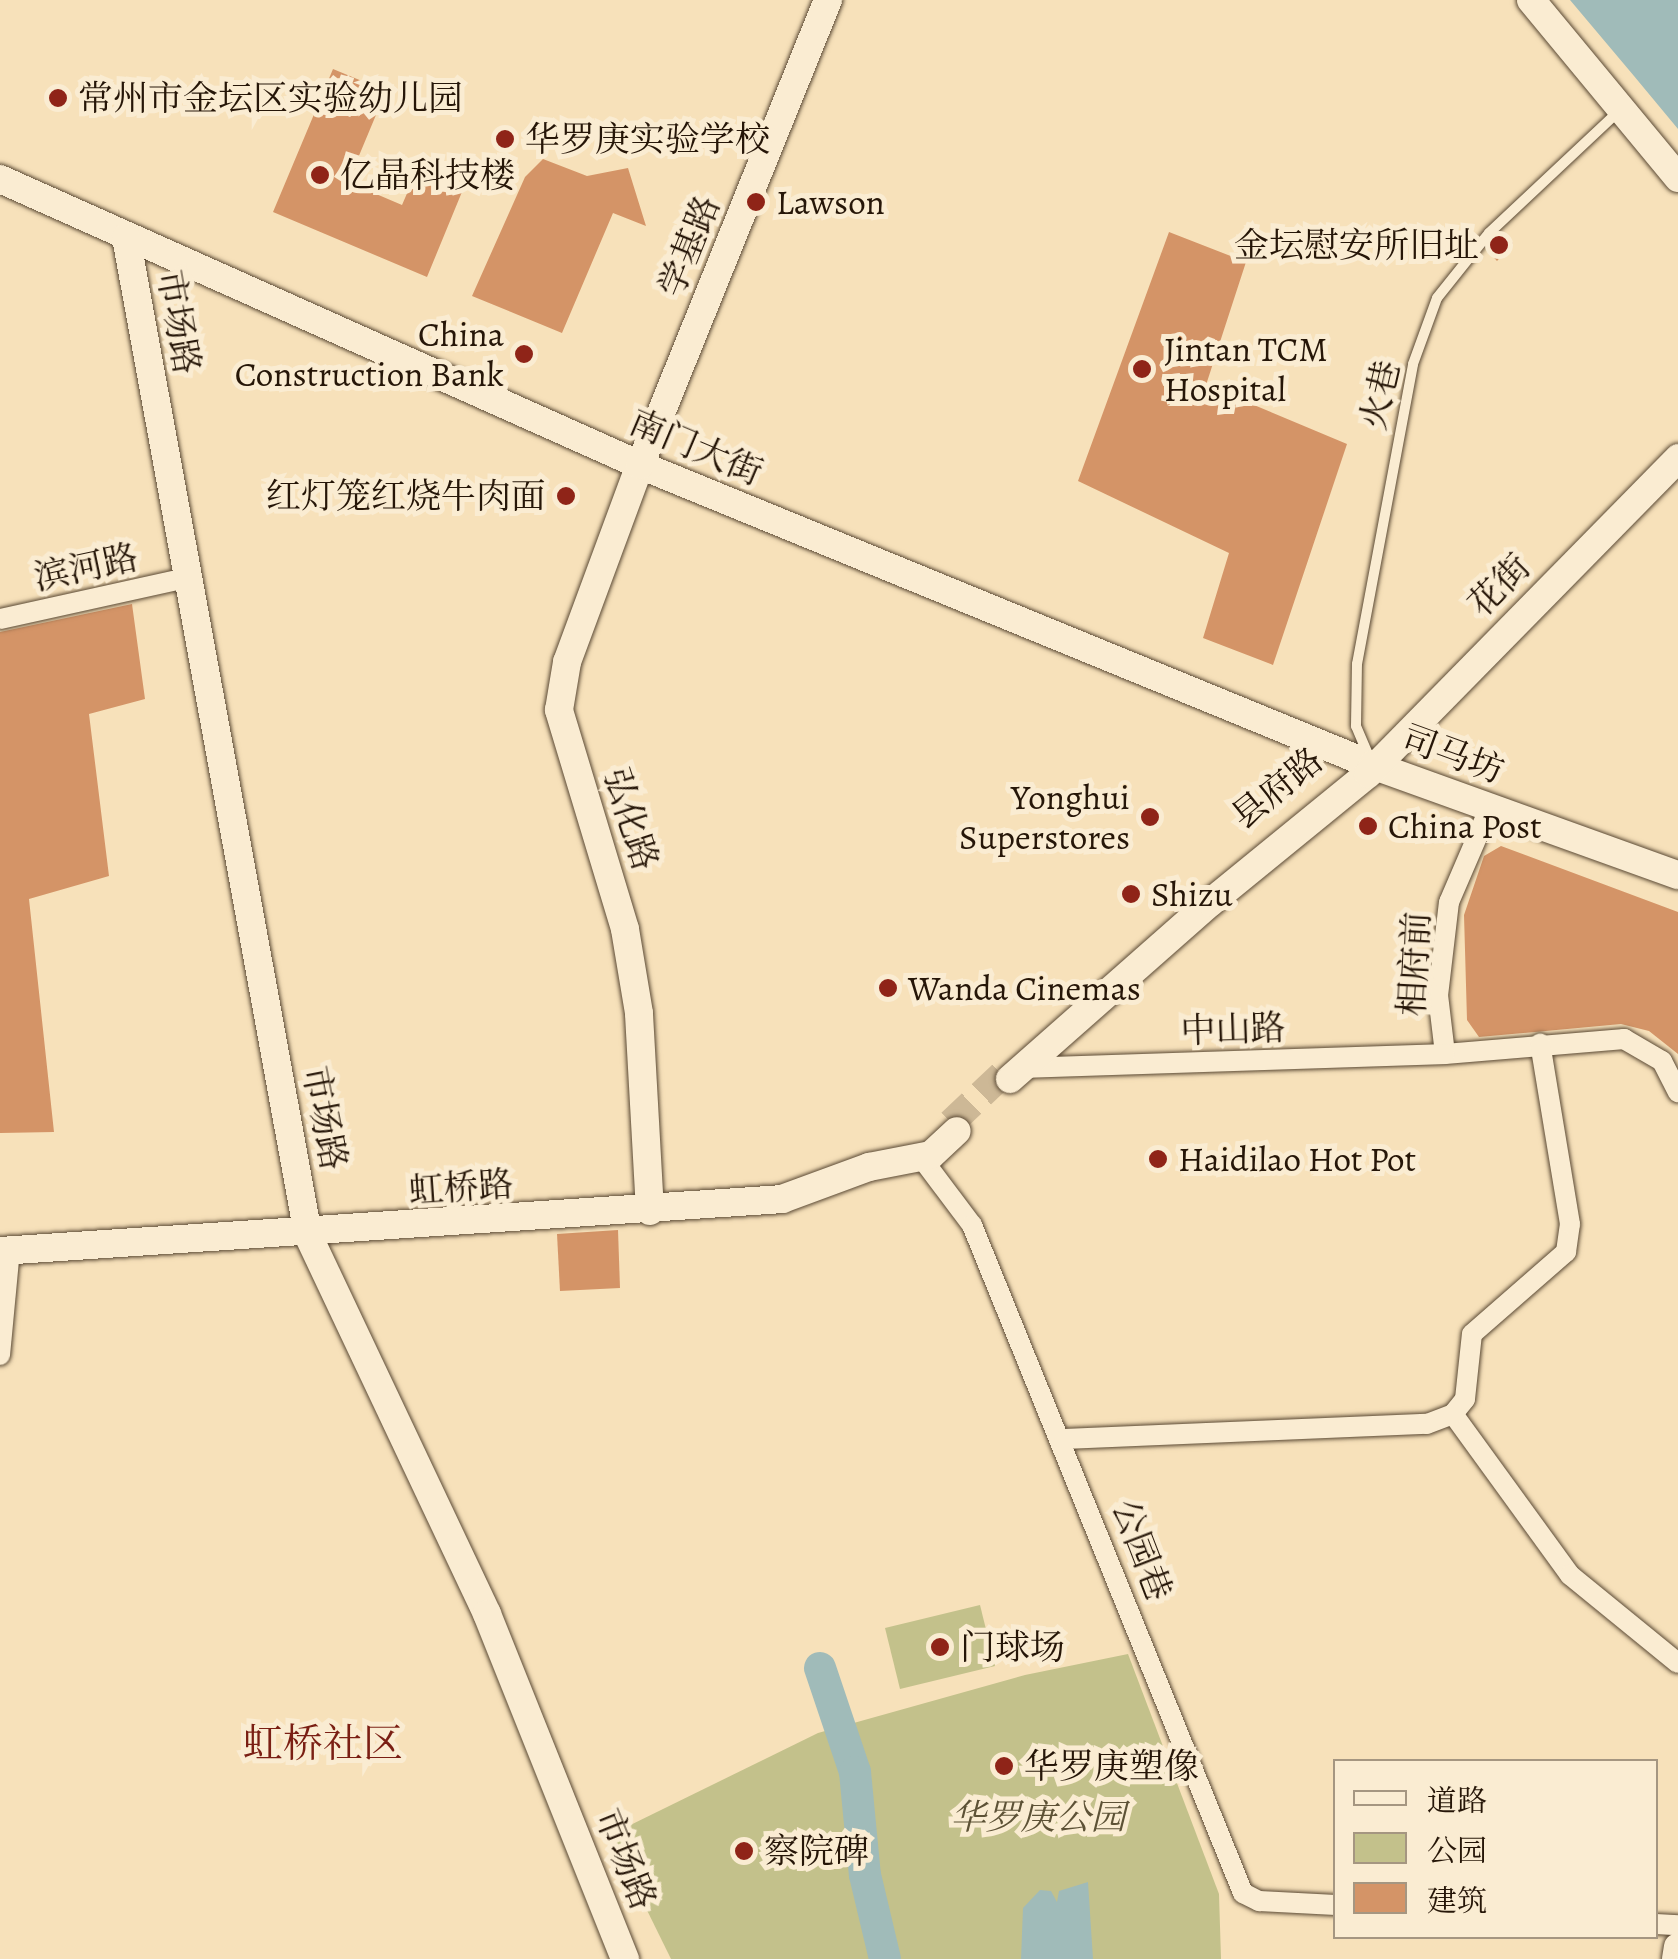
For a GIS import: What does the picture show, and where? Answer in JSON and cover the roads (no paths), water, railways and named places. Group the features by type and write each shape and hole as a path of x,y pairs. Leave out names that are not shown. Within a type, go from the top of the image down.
{"street":[{"name":"学基路","path":"640,464 828,0"},
{"path":"1530,0 1678,178"},
{"name":"南门大街","path":"0,179 640,464 1372,764"},
{"name":"市场路","path":"126,237 308,1235 487,1614 625,1959"},
{"name":"花街","path":"1372,764 1678,458"},
{"name":"弘化路","path":"640,464 566,662 559,710 626,929 639,1013 650,1210"},
{"name":"滨河路","path":"0,618 186,578"},
{"name":"司马坊","path":"1372,764 1678,874"},
{"name":"县府路","path":"1013,1073 1201,896 1372,764"},
{"name":"相府前","path":"1490,806 1449,902 1438,995 1445,1054 1540,1043 1624,1039 1662,1061 1678,1092"},
{"path":"1064,1439 1428,1424 1453,1414 1465,1400 1472,1334 1566,1252 1570,1224 1540,1043"},
{"name":"中山路","path":"1013,1073 1445,1054"},
{"path":"920,1156 954,1127"},
{"name":"虹桥路","path":"5,1250 308,1235 782,1199 920,1156"},
{"name":"公园巷","path":"920,1156 972,1225 1064,1439 1243,1892 1259,1901 1333,1904"},
{"path":"0,1355 5,1250"},
{"path":"1453,1414 1570,1575 1678,1663"},
{"path":"1676,1959 1678,1946"}],"lane":[{"name":"火巷","path":"1372,764 1356,726 1357,664 1413,364 1437,298 1489,232 1621,109"}],"water":[{"path":"1570,0 1678,0 1678,129 1634,76"},
{"path":"1088,1882 1093,1959 1021,1959 1023,1908 1040,1890 1051,1891 1057,1902 1059,1891"}],"waterway":[{"path":"820,1668 855,1772 865,1875 885,1959"}],"tunnel":[{"path":"951,1123 1005,1072"}],"place":[{"name":"常州市金坛区实验幼儿园","path":"58,98"},
{"name":"华罗庚实验学校","path":"505,139"},
{"name":"亿晶科技楼","path":"320,175"},
{"name":"Lawson","path":"756,202"},
{"name":"金坛慰安所旧址","path":"1499,245"},
{"name":"China Construction Bank","path":"524,354"},
{"name":"Jintan TCM Hospital","path":"1142,369"},
{"name":"红灯笼红烧牛肉面","path":"566,496"},
{"name":"Yonghui Superstores","path":"1150,817"},
{"name":"China Post","path":"1368,826"},
{"name":"Shizu","path":"1131,894"},
{"name":"Wanda Cinemas","path":"888,988"},
{"name":"Haidilao Hot Pot","path":"1158,1159"},
{"name":"门球场","path":"940,1647"},
{"name":"华罗庚塑像","path":"1004,1766"},
{"name":"察院碑","path":"744,1851"}],"district":[{"name":"虹桥社区","path":"323,1744"}],"park label":[{"name":"华罗庚公园","path":"1038,1817"}]}
